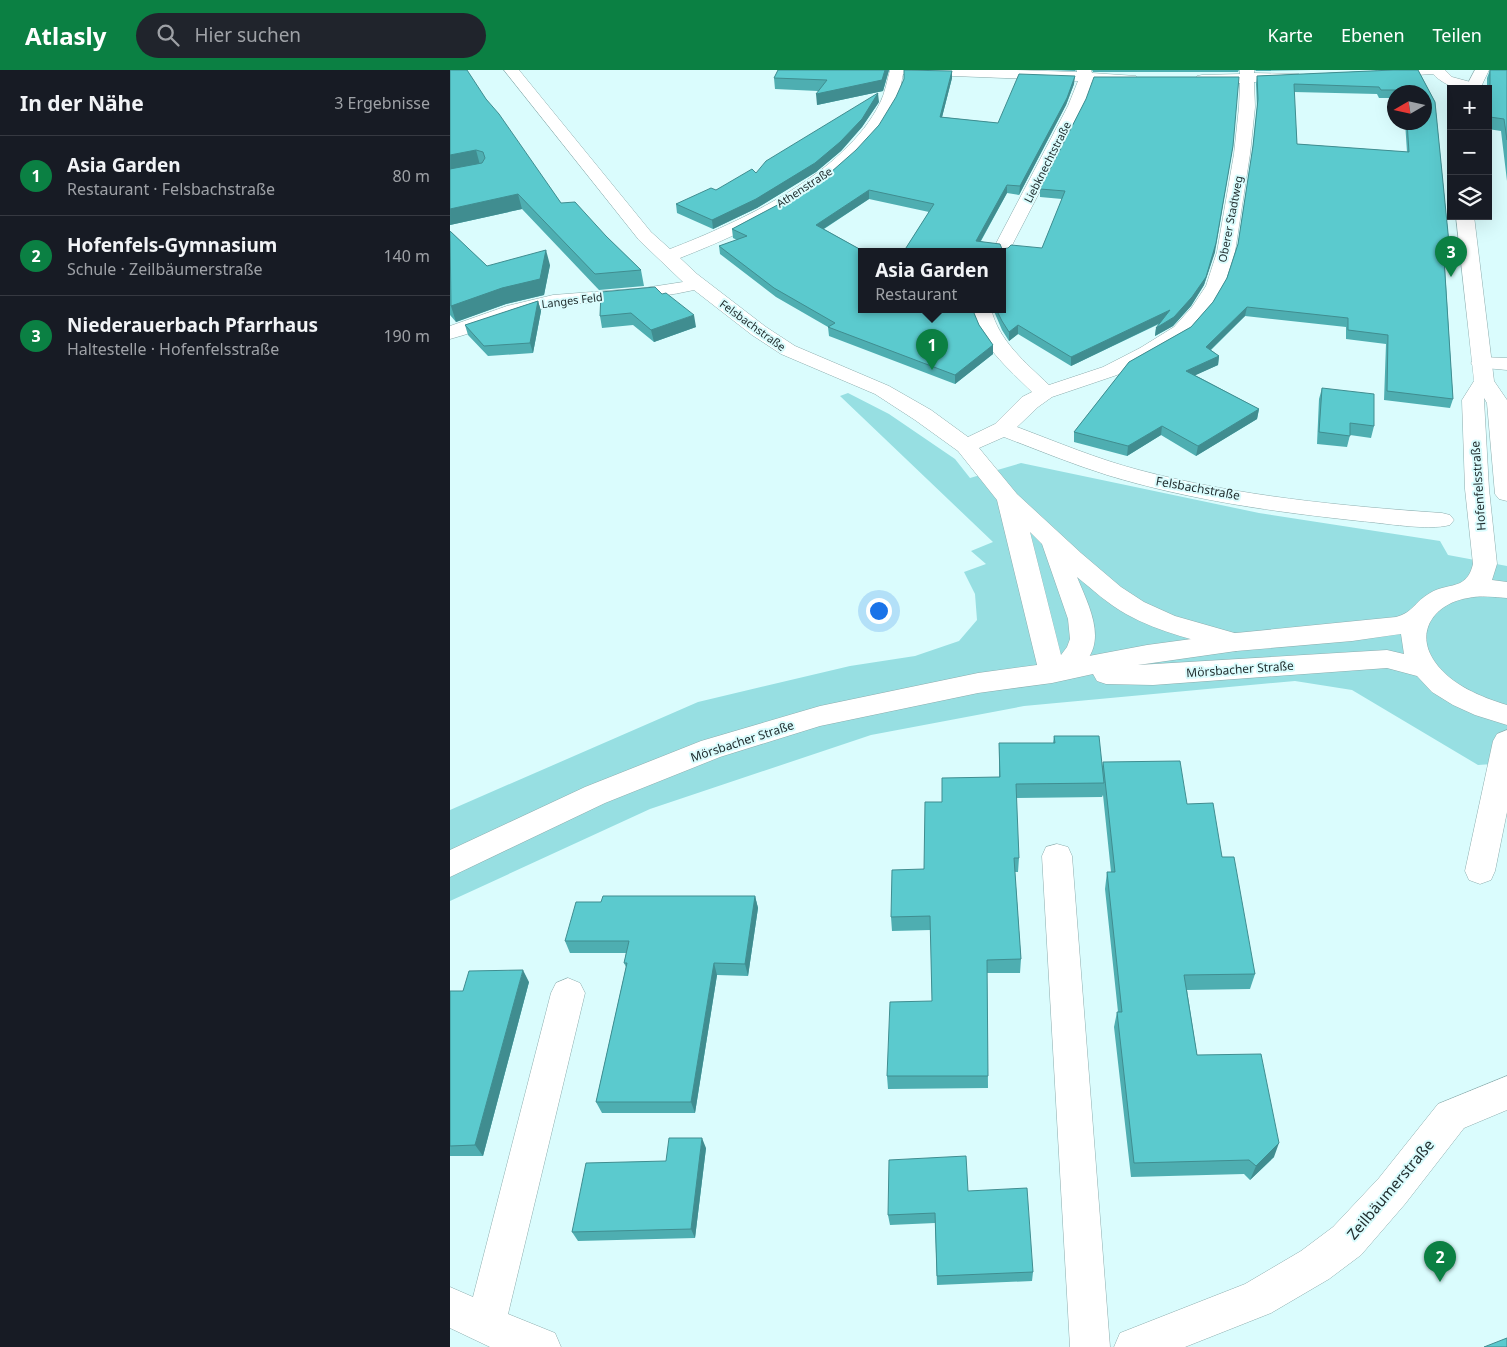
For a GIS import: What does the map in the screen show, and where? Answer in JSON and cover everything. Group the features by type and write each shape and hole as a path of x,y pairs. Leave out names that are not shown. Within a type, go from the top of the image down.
{"street":[{"name":"Felsbachstraße","path":"511,70 645,236 698,284 759,331 788,350 882,390 923,415 966,446 1009,498 1051,539 1112,593 1135,608 1166,622 1236,642"},
{"name":"Athenstraße","path":"667,257 699,245 790,198 833,168 867,135 879,118 888,102 897,70"},
{"path":"906,70 1085,74 1148,79"},
{"path":"1366,73 1433,70"},
{"path":"1437,70 1447,80 1463,85"},
{"path":"1474,85 1482,70"},
{"name":"Liebknechtstraße","path":"1003,248 1076,106 1085,74"},
{"path":"1185,79 1247,74 1308,76"},
{"name":"Oberer Stadtweg","path":"1003,429 1030,402 1045,394 1110,371 1147,352 1181,331 1200,310 1216,286 1226,252 1242,154 1247,74"},
{"name":"Hofenfelsstraße","path":"1465,220 1479,381 1477,489 1484,564 1482,577 1468,589"},
{"name":"Langes Feld","path":"450,332 551,301 665,292 698,284"},
{"path":"984,313 991,333 1005,353 1045,394"},
{"path":"1479,381 1507,364"},
{"name":"Hofenfelsstraße","path":"1479,381 1498,402 1507,494"},
{"name":"Felsbachstraße","path":"1003,429 1108,468 1152,480 1297,505 1381,516 1442,520"},
{"path":"966,446 1003,429"},
{"name":"Felsbachstraße","path":"1009,498 1052,673 1072,661 1080,650 1083,639 1081,619 1051,539"},
{"path":"1507,590 1488,588 1468,589 1451,593 1436,600 1424,609 1416,620 1413,632 1418,656 1426,669 1438,682 1473,703 1507,715"},
{"name":"Mörsbacher Straße","path":"450,864 595,795 711,749 820,716 887,700 978,683 1052,673 1147,654 1236,642 1352,632 1397,626 1416,620"},
{"name":"Mörsbacher Straße","path":"1052,673 1153,675 1387,660 1426,669"},
{"path":"1480,871 1507,741"},
{"path":"1057,856 1090,1347"},
{"path":"486,1324 568,992"},
{"name":"Zeilbäumerstraße","path":"1134,1347 1257,1299 1315,1265 1347,1241 1392,1191 1451,1116 1479,1102 1507,1093"},
{"path":"450,1307 528,1344 541,1347"}],"shaded area":[{"path":"848,393 889,414 955,459 970,478 1021,463 1259,513 1440,541 1448,555 1507,566 1507,763 1478,765 1352,690 1295,681 1024,706 871,735 650,809 450,901 450,810 698,702 850,666 915,656 959,641 977,620 975,594 964,572 986,564 971,551 993,542 840,396"}],"building":[{"path":"450,70 467,70 561,203 575,202 641,270 595,274 518,194 450,209 450,169 482,163 485,158 483,152 476,150 450,155"},
{"path":"778,70 885,70 882,80 816,94 827,80 774,78"},
{"path":"904,70 952,71 940,117 998,123 1019,74 1075,76 1067,98 1020,186 1007,185 976,241 1000,244 1002,248 906,248 934,204 869,190 816,225 858,248 858,313 974,313 979,325 993,345 955,375 828,327 835,323 774,288 719,246 747,236 732,229 802,192 831,172 856,150 879,125 896,97 904,79"},
{"path":"1418,70 1426,85 1387,85 1387,90 1381,90 1379,87 1294,84 1297,144 1409,152 1408,130 1432,130 1432,96 1435,102 1449,243 1443,243 1453,399 1387,391 1388,335 1348,330 1348,318 1247,307 1206,347 1219,356 1186,371 1259,409 1198,446 1162,426 1128,446 1074,432 1129,362 1191,327 1213,302 1227,278 1238,244 1258,99 1257,76"},
{"path":"1490,70 1507,70 1507,140 1504,119 1492,117 1492,85 1490,85"},
{"path":"1094,77 1239,77 1233,146 1216,243 1206,277 1192,297 1174,317 1156,328 1170,310 1071,357 1018,325 1009,332 998,313 1006,313 1006,248 1011,245 1042,248 1065,191 1040,189 1086,99"},
{"path":"878,93 862,119 840,142 815,163 756,199 712,220 676,204 711,188 716,190 752,169 756,173 766,161"},
{"path":"450,231 487,266 546,250 540,279 502,288 451,306"},
{"path":"655,287 662,294 666,293 694,315 651,330 631,313 600,316 601,292"},
{"path":"538,301 530,343 484,346 465,325"},
{"path":"1322,388 1374,394 1374,426 1350,423 1350,436 1319,432"},
{"path":"1054,736 1099,736 1104,783 1016,784 1019,858 1014,858 1021,959 987,960 988,1076 887,1076 890,1002 932,1001 930,916 891,917 892,870 924,869 925,802 942,802 942,778 1000,777 999,743 1055,743"},
{"path":"1180,761 1187,804 1213,803 1222,857 1234,857 1255,974 1184,975 1197,1055 1261,1054 1279,1143 1256,1166 1249,1160 1134,1163 1117,1012 1122,1012 1107,872 1115,872 1103,762"},
{"path":"603,896 755,896 745,964 714,963 691,1102 596,1102 627,963 624,963 629,941 565,941 576,902 601,902"},
{"path":"523,970 475,1145 450,1146 450,991 463,991 469,971"},
{"path":"669,1138 702,1138 691,1229 572,1232 586,1163 666,1161"},
{"path":"966,1156 968,1191 1027,1188 1033,1272 937,1276 935,1213 888,1215 889,1160"},
{"path":"1507,1338 1507,1347 1484,1347"}],"place":[{"name":"Niederauerbach Pfarrhaus","path":"1451,277"},
{"name":"Asia Garden","path":"932,370"},
{"name":"Hofenfels-Gymnasium","path":"1440,1282"}]}
